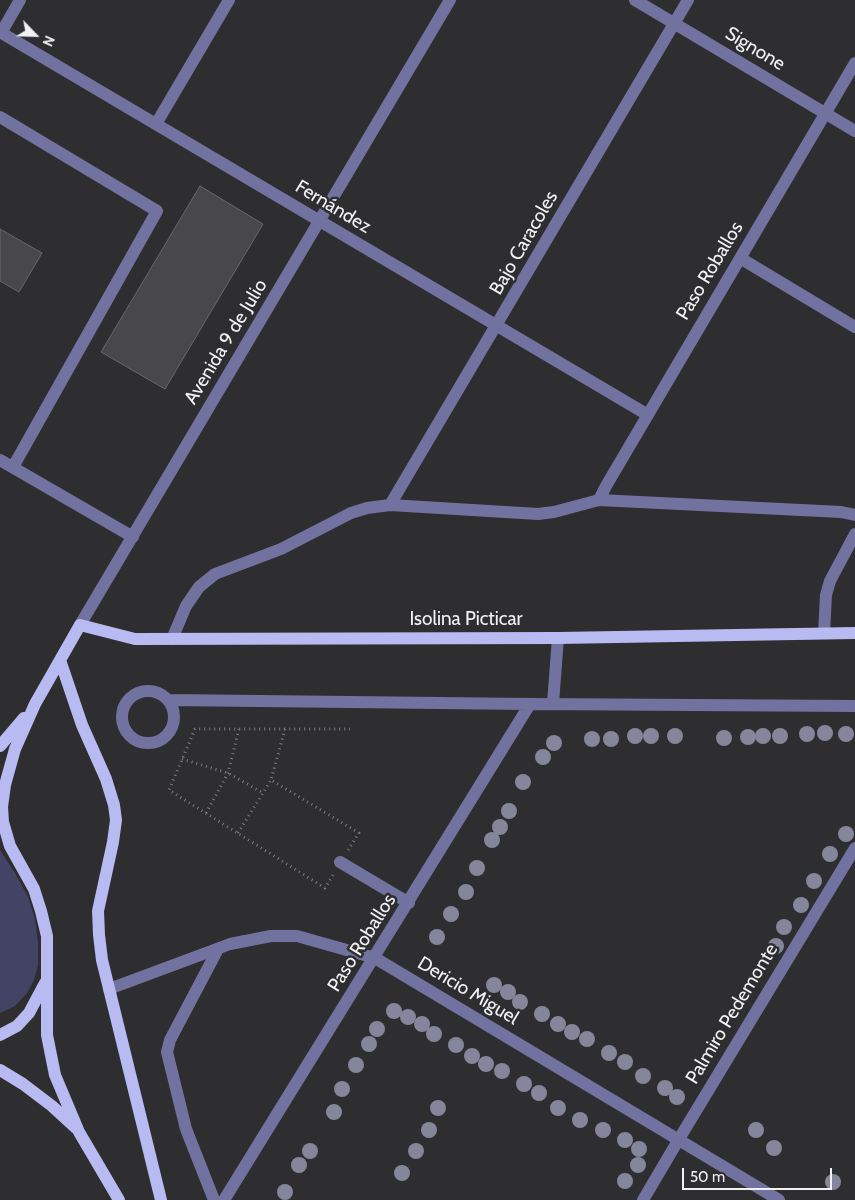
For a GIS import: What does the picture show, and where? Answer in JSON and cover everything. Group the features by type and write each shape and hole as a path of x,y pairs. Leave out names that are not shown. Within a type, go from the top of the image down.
{"main road":[{"name":"Isolina Picticar","path":"80,625 135,639 558,638 855,633"},
{"name":"Avenida 9 de Julio","path":"35,704 80,625"},
{"path":"60,660 82,725 106,778 114,805 116,820 113,842 98,912 102,960 161,1200"},
{"path":"0,746 35,704"},
{"path":"35,704 15,749 5,785 2,806 3,822 10,846 34,889 42,910 47,936 47,1035 55,1075 79,1132 119,1200"},
{"path":"0,837 10,846"},
{"path":"0,1036 17,1026 29,1013 46,981"},
{"path":"0,1070 38,1095 79,1132"}],"street":[{"path":"0,32 20,0"},
{"path":"156,124 229,0"},
{"name":"Avenida 9 de Julio","path":"80,625 450,0"},
{"name":"Signone","path":"635,0 855,131"},
{"name":"Bajo Caracoles","path":"390,504 688,0"},
{"name":"Fernández","path":"0,32 648,415"},
{"name":"Paso Roballos","path":"599,500 855,63"},
{"path":"0,117 157,211 13,468"},
{"path":"740,258 855,327"},
{"path":"0,460 133,537"},
{"path":"172,639 186,606 199,587 216,574 281,549 351,513 367,508 390,504 538,514 554,512 599,500 841,512 855,515"},
{"path":"824,633 828,588 855,534"},
{"path":"553,703 558,638"},
{"path":"168,700 174,716 173,725 164,738 148,744 139,742 126,732 122,724 124,706 136,693 144,691 154,691 168,700 855,706"},
{"name":"Paso Roballos","path":"224,1200 409,903 530,704"},
{"name":"Palmiro Pedemonte","path":"643,1200 855,848"},
{"path":"340,862 409,903"},
{"name":"Dericio Miguel","path":"109,989 230,944 271,936 297,936 375,958 779,1200"},
{"path":"214,1200 186,1129 167,1052 170,1040 218,949"}],"path":[{"path":"271,780 359,833 325,888 170,790 195,729 350,728"},
{"path":"206,813 228,773 239,729"},
{"path":"238,833 271,780 285,729"},
{"path":"182,759 228,773 263,793"}],"shaded area":[{"path":"0,850 28,897 35,919 38,965 34,980 27,993 15,1006 0,1013"}],"building":[{"path":"200,186 263,224 165,389 101,352"},
{"path":"0,229 42,253 19,292 0,281"}]}
